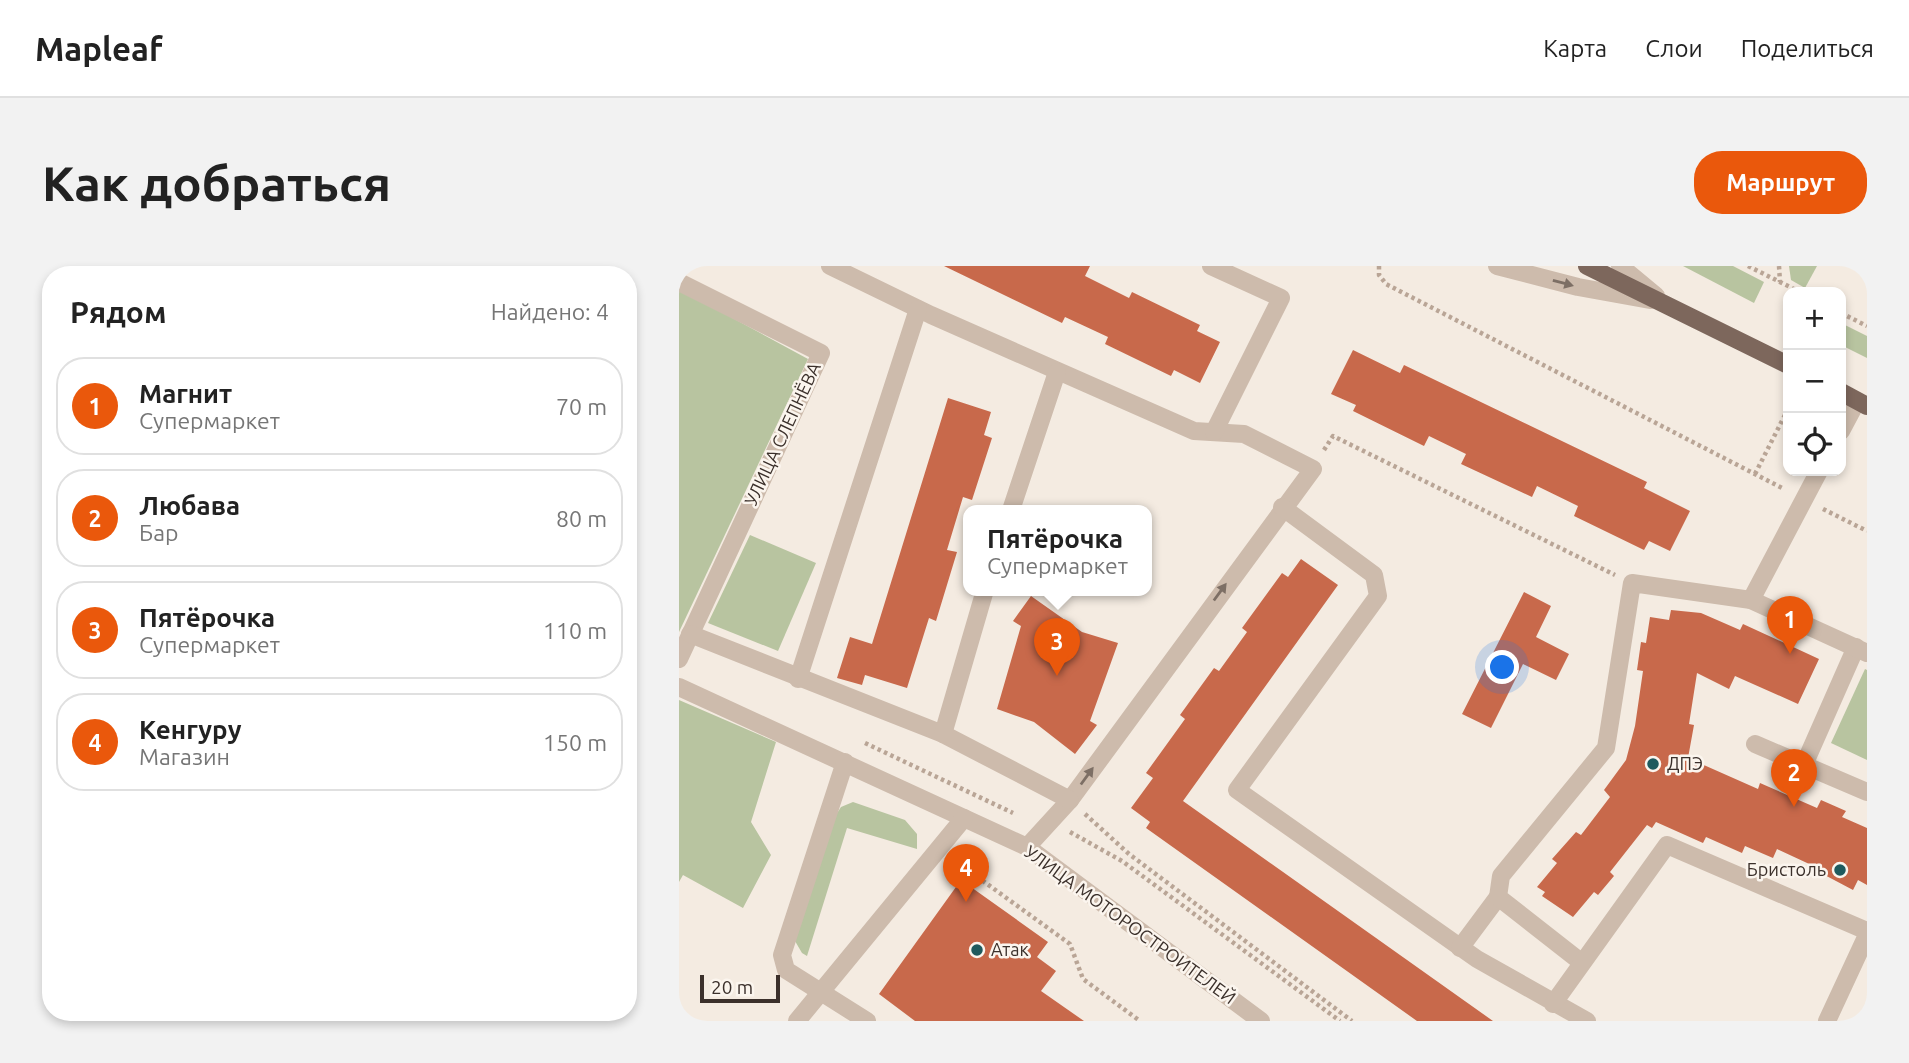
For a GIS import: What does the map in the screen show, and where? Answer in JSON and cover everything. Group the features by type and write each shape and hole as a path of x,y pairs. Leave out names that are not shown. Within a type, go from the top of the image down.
{"main road":[{"path":"1587,266 1783,362"},
{"path":"1846,395 1862,403"}],"street":[{"path":"830,266 918,309 1194,431 1244,434 1313,469 1282,507 1070,800 1027,847"},
{"path":"1211,266 1281,298 1214,432"},
{"path":"1497,266 1578,287 1664,303"},
{"path":"1620,266 1664,303"},
{"name":"УЛИЦА СЛЕПНЁВА","path":"679,282 821,353 679,659"},
{"path":"798,679 918,309"},
{"path":"1013,505 1057,372"},
{"path":"1846,424 1862,403"},
{"path":"1751,600 1816,476"},
{"path":"1282,507 1374,575 1378,596 1237,790 1461,948 1553,1004 1587,1021"},
{"path":"1461,948 1498,897 1501,876 1606,748 1632,583 1751,600 1861,650 1804,765"},
{"path":"943,734 983,596"},
{"path":"690,635 943,734 1070,800"},
{"name":"УЛИЦА МОТОРОСТРОИТЕЛЕЙ","path":"679,687 1027,847 1261,1021"},
{"path":"1755,744 1867,792"},
{"path":"845,762 782,956 786,970 867,1021"},
{"path":"797,1021 823,993 964,818"},
{"path":"1553,1004 1581,961 1667,845 1867,933 1827,1021"},
{"path":"1498,897 1581,961"}],"path":[{"path":"1378,266 1379,275 1386,284 1867,531"},
{"path":"1748,266 1790,287"},
{"path":"1779,266 1780,282"},
{"path":"1846,316 1867,326"},
{"path":"1755,474 1786,413"},
{"path":"1313,469 1333,436 1632,583"},
{"path":"865,743 1023,818 1051,821 1122,861 1340,1021"},
{"path":"1070,800 1129,854 1352,1021"},
{"path":"939,849 1070,944 1083,979 1140,1021"}],"green space":[{"path":"1683,266 1733,266 1764,282 1754,303"},
{"path":"1789,266 1817,266 1806,287 1791,280"},
{"path":"679,289 808,359 679,632"},
{"path":"1846,326 1867,336 1867,358 1846,348"},
{"path":"750,535 816,563 778,651 708,623"},
{"path":"1865,669 1867,670 1867,760 1831,743"},
{"path":"679,700 776,742 751,822 771,855 743,908 683,875 679,882"},
{"path":"853,802 905,820 917,834 917,849 847,828 807,956 795,941 832,821 841,807"}],"building":[{"path":"944,266 1090,266 1085,276 1129,298 1132,292 1200,325 1197,331 1220,342 1200,383 1174,370 1171,376 1105,344 1108,337 1065,317 1062,323"},
{"path":"1353,350 1400,373 1404,365 1647,482 1644,488 1690,511 1670,551 1649,541 1644,550 1574,516 1578,506 1537,486 1532,497 1461,464 1466,454 1429,436 1424,446 1353,411 1356,405 1331,394"},
{"path":"948,398 991,412 984,435 992,438 972,500 963,497 947,550 957,552 936,621 929,618 907,688 865,675 862,685 837,678 850,637 872,644"},
{"path":"1301,559 1338,585 1183,801 1493,1021 1417,1021 1146,828 1150,822 1131,808 1153,778 1146,773 1185,719 1180,715 1214,668 1219,671 1247,632 1242,628 1282,573 1288,577"},
{"path":"1524,592 1551,606 1536,637 1569,654 1556,680 1523,664 1491,728 1462,714"},
{"path":"1031,596 1082,632 1118,643 1090,721 1097,725 1075,754 1034,722 997,709 1021,626 1013,621"},
{"name":"ДПЭ","path":"1671,610 1701,613 1740,630 1743,624 1819,659 1798,704 1735,676 1729,689 1697,673 1689,724 1694,725 1688,758 1758,789 1760,783 1817,808 1821,800 1846,811 1842,817 1867,828 1867,885 1858,880 1853,890 1819,872 1820,869 1777,849 1773,858 1745,846 1742,853 1706,837 1703,843 1656,822 1652,828 1647,825 1610,872 1614,876 1598,895 1594,892 1573,917 1542,896 1545,892 1537,887 1557,863 1552,859 1576,832 1581,835 1610,797 1604,790 1626,760 1635,726 1643,671 1637,670 1641,642 1646,643 1650,617 1669,620"},
{"name":"Атак","path":"961,880 1048,942 1037,957 1056,971 1041,991 1084,1021 915,1021 879,994"}],"place":[{"name":"Магнит","path":"1790,654"},
{"name":"Пятёрочка","path":"1057,676"},
{"name":"ДПЭ","path":"1653,764"},
{"name":"Любава","path":"1794,807"},
{"name":"Бристоль","path":"1840,870"},
{"name":"Кенгуру","path":"966,902"},
{"name":"Атак","path":"977,950"}]}
